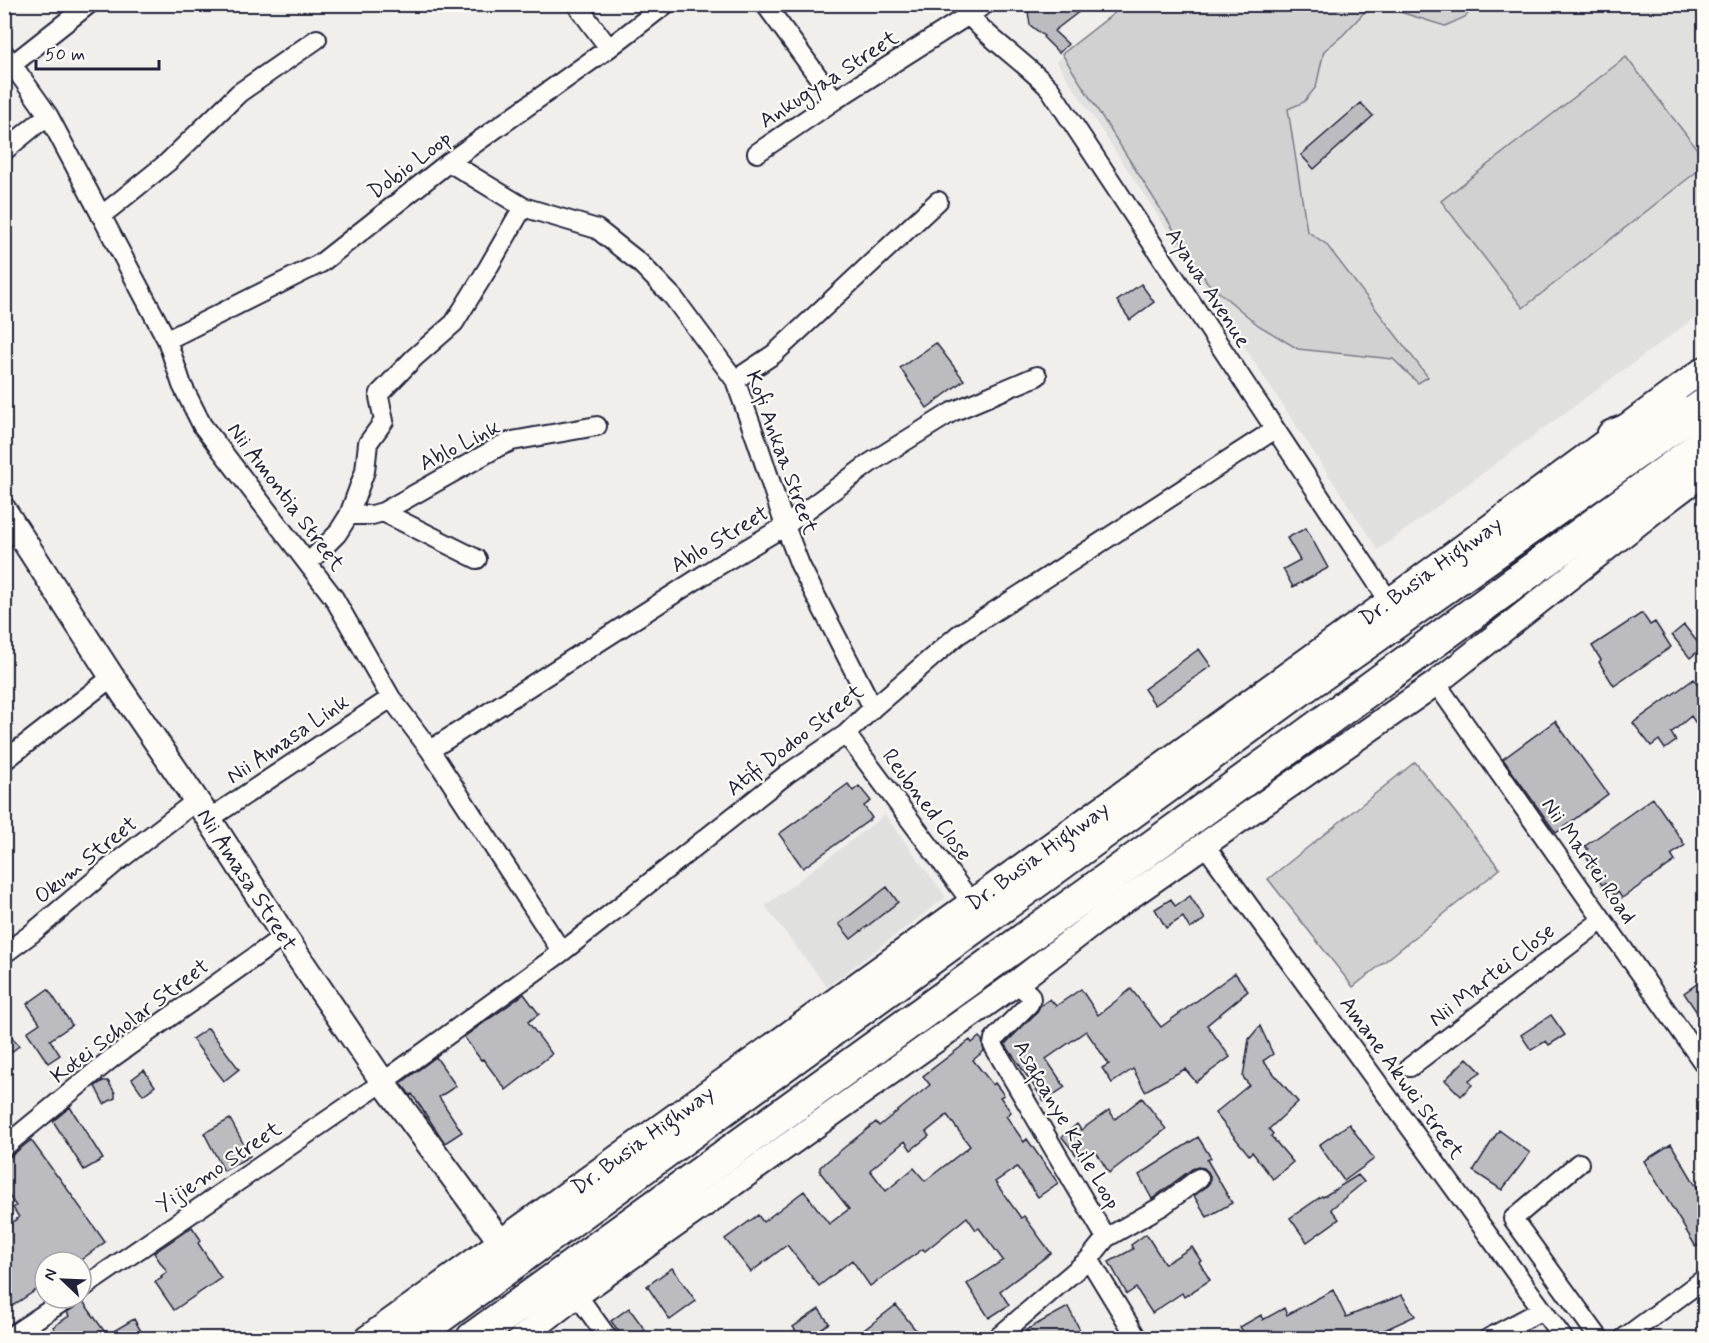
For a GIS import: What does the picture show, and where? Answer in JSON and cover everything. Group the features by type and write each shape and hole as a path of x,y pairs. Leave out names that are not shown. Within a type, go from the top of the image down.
{"highway":[{"path":"1613,436 1704,399"},
{"name":"Dr. Busia Highway","path":"411,1338 1305,686 1704,405"},
{"path":"473,1338 645,1231 1257,771 1704,444"}],"street":[{"path":"9,58 89,4"},
{"path":"576,4 609,48"},
{"name":"Dobio Loop","path":"167,340 321,263 449,162 609,48 666,4"},
{"path":"765,4 835,100"},
{"name":"Ankugyaa Street","path":"757,153 964,10 986,4"},
{"name":"Ayawa Avenue","path":"964,10 1050,89 1389,601"},
{"path":"101,216 168,162 239,93 317,39"},
{"name":"Nii Amontia Street","path":"9,58 48,115 167,340 182,385 202,425 334,598 391,698 430,750 562,952"},
{"path":"4,151 48,115"},
{"name":"Kofi Ankaa Street","path":"449,162 524,207 597,229 640,262 673,297 735,381 800,565 873,708"},
{"path":"735,381 774,354 938,201"},
{"path":"308,563 337,534 349,515 365,471 368,443 384,421 380,393 414,358 454,323 524,207"},
{"name":"Dr. Busia Highway","path":"367,1338 1389,601 1704,369"},
{"name":"Ablo Street","path":"430,750 716,567 785,526 870,463 952,412 1037,376"},
{"name":"Ablo Link","path":"349,515 372,515 383,512 512,441 597,426"},
{"name":"Atifi Dodoo Street","path":"383,1082 562,952 787,774 846,734 958,634 1274,430"},
{"path":"521,1338 577,1295 645,1231 1016,983 1110,910 1436,683 1704,473"},
{"path":"383,512 477,559"},
{"name":"Nii Amasa Street","path":"8,524 203,810 284,936 383,1082 500,1241"},
{"path":"4,761 112,677"},
{"name":"Nii Martei Road","path":"1436,683 1704,1064"},
{"name":"Nii Amasa Link","path":"203,810 391,698"},
{"name":"Reubned Close","path":"846,734 972,903"},
{"name":"Okum Street","path":"4,954 113,865 203,810"},
{"name":"Amane Akwei Street","path":"1204,844 1563,1338"},
{"name":"Nii Martei Close","path":"1410,1067 1602,920"},
{"name":"Kotei Scholar Street","path":"4,1147 112,1058 284,936"},
{"name":"Asafoanye Kaile Loop","path":"1016,983 1030,995 1031,999 1029,1004 994,1039 993,1045 1106,1238"},
{"name":"Yijiemo Street","path":"93,1281 383,1082"},
{"path":"1579,1163 1513,1219 1599,1338"},
{"path":"997,1338 1089,1259 1106,1238 1162,1206 1199,1178"},
{"path":"1089,1259 1137,1338"},
{"path":"1624,1338 1704,1279"},
{"path":"577,1295 608,1338"},
{"path":"8,1338 50,1310"},
{"path":"1489,1338 1542,1310"}],"shaded area":[{"path":"1126,4 1371,5 1343,35 1324,51 1316,87 1304,102 1288,109 1307,231 1326,244 1428,377 1418,383 1393,359 1298,349 1258,325 1207,282 1062,54"},
{"path":"1477,4 1465,17 1445,26 1400,12 1393,5"},
{"path":"1127,5 1704,5 1704,311 1378,550 1056,61"},
{"path":"1626,57 1704,158 1704,166 1523,308 1441,201"},
{"path":"1415,762 1500,869 1353,987 1268,879"},
{"path":"885,815 946,897 827,987 765,906"}],"building":[{"path":"1027,4 1089,4 1054,31 1068,44 1059,53 1044,36 1030,25"},
{"path":"1361,103 1373,116 1314,169 1301,155"},
{"path":"1141,284 1154,302 1130,320 1117,301"},
{"path":"936,343 964,380 927,408 900,368"},
{"path":"1306,528 1328,568 1293,587 1283,569 1300,560 1287,538"},
{"path":"1642,613 1650,625 1655,622 1671,647 1614,686 1592,646"},
{"path":"1684,625 1702,648 1690,658 1672,635"},
{"path":"1199,649 1211,666 1155,705 1144,689"},
{"path":"1694,679 1704,693 1704,735 1691,716 1671,733 1676,741 1665,749 1659,740 1651,746 1633,723"},
{"path":"1555,721 1608,794 1556,833 1503,759"},
{"path":"848,784 853,791 859,786 871,801 864,806 872,818 803,868 779,834"},
{"path":"1653,798 1685,845 1671,855 1675,861 1622,898 1618,892 1614,895 1605,883 1602,885 1590,868 1593,866 1584,853 1588,849 1585,846"},
{"path":"887,887 898,902 851,939 839,924"},
{"path":"1190,896 1205,919 1190,929 1183,917 1166,928 1155,909 1171,899 1175,906"},
{"path":"1235,973 1248,991 1207,1025 1230,1057 1196,1082 1185,1069 1145,1091 1133,1069 1112,1083 1102,1068 1109,1064 1086,1031 1046,1059 1065,1087 1044,1101 1005,1044 1037,1012 1040,1006 1050,999 1056,1006 1081,989 1098,1015 1131,989 1161,1027"},
{"path":"1704,979 1704,1023 1684,993"},
{"path":"48,989 72,1025 50,1040 60,1055 48,1063 27,1032 40,1023 27,1004"},
{"path":"524,994 539,1014 528,1022 552,1054 506,1090 464,1037"},
{"path":"1551,1015 1565,1035 1549,1045 1546,1041 1531,1050 1521,1035"},
{"path":"1260,1026 1273,1054 1263,1061 1298,1102 1269,1129 1273,1134 1271,1136 1293,1162 1273,1179 1252,1152 1249,1155 1215,1113 1249,1085 1243,1077 1249,1039"},
{"path":"4,1027 19,1046 4,1058"},
{"path":"208,1028 239,1069 224,1081 192,1039"},
{"path":"979,1037 982,1040 984,1051 973,1060 1004,1095 1000,1097 1011,1112 1006,1116 1024,1142 1027,1139 1058,1183 1038,1197 1017,1167 995,1182 1021,1218 1024,1216 1051,1253 1000,1291 1009,1305 989,1318 967,1284 1003,1260 979,1228 976,1230 967,1217 925,1251 923,1249 870,1286 852,1260 819,1286 787,1245 751,1272 725,1239 758,1215 763,1222 804,1191 829,1224 849,1209 820,1172 820,1167 876,1122 879,1126 930,1085 923,1076 970,1040 972,1043","holes":["947,1115 970,1146 925,1181 914,1168 886,1191 870,1170 905,1141 911,1150 929,1136 926,1132"]},
{"path":"436,1057 456,1086 439,1097 462,1132 445,1143 412,1094 410,1095 401,1083"},
{"path":"1467,1058 1481,1072 1469,1080 1472,1085 1461,1096 1445,1080"},
{"path":"144,1070 155,1086 143,1095 132,1079"},
{"path":"108,1081 115,1093 115,1098 104,1104 95,1086"},
{"path":"1142,1098 1166,1129 1109,1173 1095,1150 1081,1161 1062,1137 1077,1124 1081,1130 1109,1110 1115,1119"},
{"path":"70,1107 103,1159 84,1170 53,1121"},
{"path":"230,1119 250,1156 224,1171 204,1133"},
{"path":"1349,1124 1374,1159 1344,1181 1319,1145"},
{"path":"1499,1130 1530,1153 1502,1190 1473,1171"},
{"path":"1198,1137 1211,1158 1207,1160 1232,1203 1207,1217 1194,1196 1210,1182 1210,1176 1204,1168 1192,1169 1152,1199 1139,1175"},
{"path":"31,1140 105,1242 93,1251 33,1250 33,1292 12,1306 4,1295 4,1229 19,1217 13,1208 16,1206 4,1189 4,1159"},
{"path":"1671,1144 1704,1199 1704,1241 1696,1247 1644,1161"},
{"path":"1358,1175 1364,1182 1331,1209 1339,1219 1307,1242 1290,1218"},
{"path":"192,1227 201,1240 198,1243 221,1278 174,1310 155,1282 167,1272 154,1253"},
{"path":"1146,1234 1165,1264 1192,1247 1210,1280 1184,1297 1182,1293 1152,1313 1136,1288 1127,1294 1109,1262 1133,1249 1131,1245"},
{"path":"672,1268 696,1301 670,1320 647,1286"},
{"path":"1333,1290 1346,1317 1402,1295 1415,1316 1367,1338 1247,1338 1240,1327 1261,1315 1263,1320 1284,1308 1287,1315"},
{"path":"896,1305 922,1338 870,1338 864,1330"},
{"path":"1068,1307 1081,1332 1070,1338 1031,1338 1026,1330"},
{"path":"629,1308 645,1330 633,1338 624,1338 611,1321"},
{"path":"819,1309 829,1323 808,1338 801,1338 793,1327"},
{"path":"89,1310 107,1335 134,1319 145,1338 62,1338 53,1327 69,1316 67,1312"}]}
